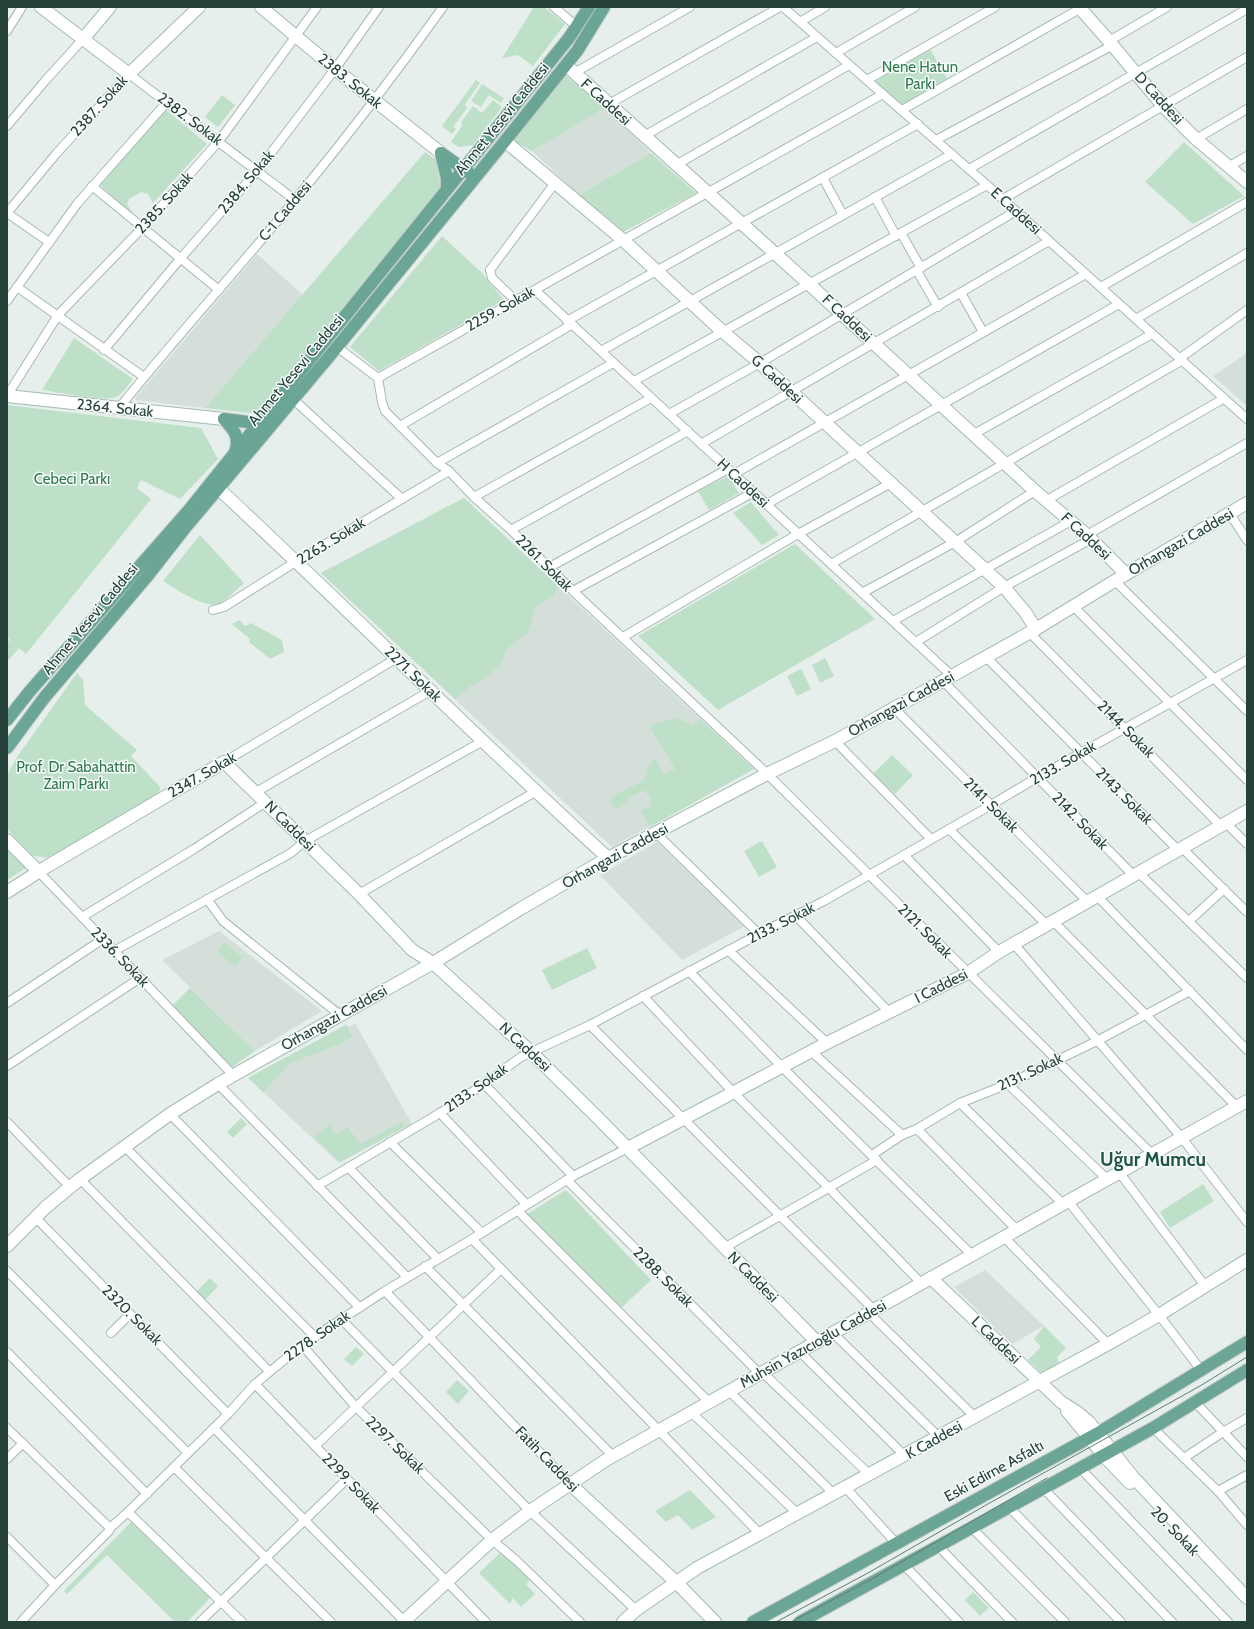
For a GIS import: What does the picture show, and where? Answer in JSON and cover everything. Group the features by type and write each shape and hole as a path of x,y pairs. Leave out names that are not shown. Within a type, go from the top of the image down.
{"main road":[{"name":"Ahmet Yesevi Caddesi","path":"7,748 44,698 219,489 265,424 447,189 554,56 589,7"},
{"name":"Ahmet Yesevi Caddesi","path":"7,720 30,691 189,510 234,454 293,399 505,141 570,69 576,52 604,7"},
{"path":"554,56 570,69"},
{"path":"502,120 505,141"},
{"path":"441,153 475,178"},
{"path":"441,153 447,178 447,189"},
{"path":"224,419 265,424"},
{"path":"224,419 232,428 237,439 238,443 234,454"},
{"name":"Eski Edirne Asfaltı","path":"753,1622 1093,1435 1247,1342"},
{"path":"800,1622 1153,1428 1196,1403 1247,1370"}],"street":[{"path":"7,31 22,7"},
{"name":"2382. Sokak","path":"41,7 258,170 295,200"},
{"path":"7,126 10,118 83,39 110,7"},
{"name":"2387. Sokak","path":"7,213 56,154 129,74 199,7"},
{"name":"2383. Sokak","path":"261,7 335,69 441,153"},
{"name":"2385. Sokak","path":"7,396 58,315 143,227 219,141 297,37 317,7"},
{"name":"2384. Sokak","path":"104,350 180,259 258,170 335,69 379,7"},
{"name":"C-1 Caddesi","path":"119,408 295,200 375,101 443,7"},
{"path":"554,7 576,26"},
{"path":"570,69 690,7"},
{"path":"609,104 782,7"},
{"name":"E Caddesi","path":"782,7 1003,199 1247,419"},
{"path":"800,22 825,7"},
{"path":"836,53 915,7"},
{"path":"867,80 995,7"},
{"path":"936,140 1111,43 1167,7"},
{"path":"902,110 1081,8"},
{"name":"D Caddesi","path":"1081,8 1164,106 1196,139 1247,182"},
{"path":"969,169 1247,9"},
{"path":"644,136 817,37"},
{"path":"1003,199 1247,57"},
{"path":"676,164 849,65"},
{"name":"F Caddesi","path":"570,69 708,192 1035,491 1089,537 1126,574"},
{"name":"2259. Sokak","path":"378,378 883,94"},
{"path":"7,301 49,242 92,186 167,102"},
{"path":"1196,139 1247,109"},
{"path":"400,426 657,271 918,124"},
{"name":"G Caddesi","path":"505,141 623,240 985,569 1004,587 1025,612 1033,631"},
{"path":"601,351 952,154"},
{"path":"1228,167 1247,156"},
{"path":"823,178 843,215"},
{"path":"515,300 492,278 490,270 555,183"},
{"path":"634,381 810,285 987,185"},
{"path":"92,186 219,290"},
{"path":"875,197 919,269 938,307"},
{"path":"1100,287 1247,202"},
{"path":"669,414 760,363 1016,212"},
{"path":"7,213 49,242"},
{"path":"701,444 961,294 1049,241"},
{"path":"1136,319 1247,253"},
{"path":"548,568 824,422 1086,274"},
{"path":"17,287 144,377"},
{"name":"H Caddesi","path":"535,290 916,642 947,678"},
{"path":"961,294 983,332"},
{"path":"767,504 1119,304"},
{"path":"831,564 1006,464 1180,360 1247,310"},
{"path":"974,434 1152,334"},
{"path":"337,347 378,378"},
{"path":"437,463 613,363"},
{"name":"2261. Sokak","path":"378,378 385,411 437,463 449,471 572,591 623,637 767,774"},
{"name":"2364. Sokak","path":"7,396 224,419"},
{"path":"474,497 651,398"},
{"path":"1047,500 1223,398"},
{"path":"293,399 402,499"},
{"path":"511,530 688,432"},
{"path":"916,642 1004,587 1247,442"},
{"name":"2263. Sokak","path":"213,610 224,607 449,471"},
{"path":"623,637 798,534 891,483"},
{"name":"2271. Sokak","path":"219,489 297,562 535,792 608,858"},
{"path":"862,593 955,542 1035,491"},
{"path":"572,591 754,492"},
{"name":"Orhangazi Caddesi","path":"7,1246 35,1218 75,1183 170,1114 233,1075 433,963 608,858 767,774 835,741 1033,631 1115,580 1247,503"},
{"path":"1230,514 1247,540"},
{"path":"893,621 1071,521"},
{"path":"1115,580 1247,711"},
{"path":"1073,606 1247,780"},
{"name":"2144. Sokak","path":"1033,631 1125,729 1224,825 1247,844"},
{"name":"2143. Sokak","path":"986,657 1081,753 1247,912"},
{"name":"2347. Sokak","path":"7,892 397,658"},
{"name":"2133. Sokak","path":"317,1186 440,1113 521,1057 590,1025 728,950 796,916 991,806 1038,777 1247,660"},
{"name":"2142. Sokak","path":"947,678 1038,777 1136,874 1189,921 1247,978"},
{"path":"256,792 430,691"},
{"name":"2141. Sokak","path":"894,708 991,806 1190,991 1247,1050"},
{"path":"114,950 291,853 305,841 483,741"},
{"path":"835,741 931,839"},
{"name":"N Caddesi","path":"224,762 359,894 412,950 433,963 531,1052 628,1148 817,1342"},
{"name":"2121. Sokak","path":"767,774 1152,1154"},
{"path":"359,894 535,792"},
{"path":"82,917 194,849 266,802"},
{"name":"I Caddesi","path":"628,1148 827,1042 968,973 999,952 1247,812"},
{"path":"949,829 1242,1104"},
{"path":"656,833 759,934"},
{"name":"2336. Sokak","path":"7,840 233,1075"},
{"path":"904,855 999,952"},
{"path":"1189,921 1224,890"},
{"path":"207,899 223,921 340,1015"},
{"path":"796,916 889,1012"},
{"path":"7,1004 103,939"},
{"path":"1014,944 1183,1139 1247,1222"},
{"path":"728,950 827,1042"},
{"path":"689,971 782,1067 972,1255"},
{"path":"7,1066 140,978"},
{"name":"2131. Sokak","path":"724,1248 828,1187 874,1157 902,1135 917,1129 960,1103 1008,1084 1058,1060 1097,1041 1190,991"},
{"path":"643,996 733,1092 828,1187 926,1281"},
{"path":"590,1025 780,1215 872,1312 976,1417"},
{"path":"811,1051 902,1135"},
{"path":"218,1084 406,1277"},
{"name":"2288. Sokak","path":"484,1084 570,1178 761,1373 870,1475"},
{"path":"1008,1084 1107,1179"},
{"path":"960,1103 1065,1203 1159,1315 1201,1370"},
{"name":"Muhsin Yazıcıoğlu Caddesi","path":"403,1622 492,1540 530,1511 613,1456 1107,1179 1183,1139 1242,1104"},
{"path":"440,1113 526,1204"},
{"path":"170,1114 359,1307"},
{"path":"7,1122 75,1183 269,1371"},
{"path":"917,1129 1018,1230"},
{"path":"390,1142 482,1233"},
{"path":"124,1146 315,1337"},
{"name":"2278. Sokak","path":"55,1585 109,1531 110,1528 147,1494 228,1414 255,1384 302,1345 406,1277 482,1233 526,1204 570,1178 628,1148"},
{"path":"348,1167 437,1258"},
{"path":"1120,1172 1206,1286"},
{"path":"517,1210 709,1402"},
{"name":"2320. Sokak","path":"35,1218 228,1414"},
{"path":"1004,1237 1108,1344"},
{"path":"472,1239 760,1534"},
{"name":"K Caddesi","path":"623,1622 636,1610 697,1568 940,1437 1108,1344 1159,1315 1247,1260"},
{"path":"425,1266 613,1456"},
{"path":"315,1446 355,1406 501,1269"},
{"path":"7,1271 188,1453"},
{"name":"L Caddesi","path":"926,1281 1061,1402 1089,1422 1093,1435"},
{"name":"Fatih Caddesi","path":"385,1291 570,1484 676,1582 715,1622"},
{"path":"111,1333 130,1314"},
{"path":"341,1319 530,1511 636,1610"},
{"path":"833,1333 940,1437"},
{"name":"2297. Sokak","path":"302,1345 355,1406 492,1540 516,1560 580,1622"},
{"path":"7,1352 147,1494"},
{"path":"800,1352 905,1456"},
{"name":"2299. Sokak","path":"255,1384 486,1622"},
{"path":"729,1391 834,1494"},
{"path":"1196,1403 1247,1457"},
{"path":"691,1412 798,1514"},
{"path":"1184,1458 1247,1418"},
{"path":"7,1428 110,1528"},
{"path":"214,1428 403,1622"},
{"path":"1153,1428 1218,1491 1247,1524"},
{"name":"20. Sokak","path":"1093,1435 1199,1550 1247,1598"},
{"path":"7,1459 23,1443"},
{"path":"174,1467 331,1622"},
{"path":"1080,1468 1228,1622"},
{"path":"1218,1491 1247,1475"},
{"path":"200,1622 347,1479"},
{"path":"846,1488 896,1543"},
{"path":"1043,1488 1172,1622"},
{"path":"1009,1507 1121,1622"},
{"path":"128,1512 242,1622"},
{"path":"971,1527 1065,1622"},
{"path":"7,1537 55,1585 21,1622"},
{"path":"938,1546 1012,1622"},
{"name":"20. Sokak","path":"1199,1550 1247,1606"},
{"path":"904,1565 959,1622"}],"shaded area":[{"path":"605,108 651,153 579,195 532,151"},
{"path":"257,254 303,295 205,408 135,400 136,397"},
{"path":"1247,353 1247,406 1213,376"},
{"path":"464,498 754,769 612,847 321,573"},
{"path":"657,842 745,926 682,960 600,875"},
{"path":"219,931 322,1011 255,1051 162,960"},
{"path":"355,1023 412,1124 339,1163 248,1078 346,1025 350,1027"},
{"path":"985,1270 1044,1326 1012,1344 954,1287"}],"green space":[{"path":"534,7 544,7 565,24 533,66 518,55 502,58"},
{"name":"Nene Hatun Parkı","path":"930,49 948,80 903,106 874,82"},
{"path":"564,74 605,108 532,151 514,141"},
{"path":"476,80 480,83 465,104 467,108 453,127 456,129 452,134 442,126"},
{"path":"482,84 504,98 501,103 489,95 481,107 471,101"},
{"path":"222,95 235,105 218,127 205,117"},
{"path":"493,100 502,107 473,145 459,147 451,142 462,126 461,122 473,106 482,113"},
{"path":"166,110 207,144 153,203 148,194 141,192 129,199 127,204 133,214 132,215 102,187 101,183"},
{"path":"1184,142 1244,196 1193,224 1145,182"},
{"path":"425,152 436,160 441,188 258,414 205,408"},
{"path":"651,153 696,193 623,232 579,195"},
{"path":"442,236 482,273 504,300 379,371 350,347"},
{"path":"74,338 133,379 125,390 116,397 101,398 42,390"},
{"name":"Cebeci Parkı","path":"7,405 201,428 218,459 180,499 141,480 137,488 151,499 26,654 19,648 7,662 7,639 13,643 7,637"},
{"path":"728,476 739,493 709,510 698,491"},
{"path":"464,498 557,585 554,596 536,606 528,633 506,650 502,663 483,680 469,687 455,699 321,573"},
{"path":"751,502 779,535 762,545 733,513"},
{"path":"200,535 244,583 220,603 207,604 191,598 163,581"},
{"path":"795,544 875,619 718,710 638,636"},
{"path":"240,620 245,626 251,623 282,640 284,652 270,659 249,642 250,639 232,624"},
{"path":"825,658 834,676 820,683 812,665"},
{"path":"801,669 811,689 797,696 787,676"},
{"name":"Prof. Dr Sabahattin Zaim Parkı","path":"77,673 83,680 85,705 137,750 131,756 160,787 159,795 51,858 33,856 7,829 7,775 17,757"},
{"path":"675,718 693,725 700,719 754,769 650,827 641,811 651,806 651,799 644,790 630,797 617,809 613,806 611,799 618,793 645,780 647,769 655,758 664,775 675,769 650,727 656,723"},
{"path":"892,755 913,775 895,794 873,774"},
{"path":"762,841 777,867 759,877 744,851"},
{"path":"7,850 26,868 7,880"},
{"path":"224,942 243,957 235,966 217,952"},
{"path":"587,948 597,968 552,990 542,970"},
{"path":"190,988 255,1051 232,1067 172,1006"},
{"path":"346,1025 352,1036 343,1043 290,1063 263,1092 248,1078"},
{"path":"241,1118 247,1124 233,1138 227,1132"},
{"path":"402,1122 404,1127 340,1162 314,1137 329,1125 335,1134 348,1127 360,1144"},
{"path":"1203,1184 1214,1201 1170,1228 1160,1212"},
{"path":"566,1190 651,1280 620,1309 527,1214"},
{"path":"210,1278 218,1286 205,1300 196,1292"},
{"path":"1044,1326 1066,1348 1057,1357 1059,1362 1044,1375 1028,1360 1041,1347 1034,1339"},
{"path":"356,1347 364,1354 352,1366 344,1359"},
{"path":"457,1380 469,1391 458,1404 446,1392"},
{"path":"690,1490 716,1517 692,1530 678,1515 666,1522 655,1511"},
{"path":"131,1522 210,1598 187,1622 175,1622 107,1555 67,1594 64,1591"},
{"path":"501,1552 530,1580 526,1584 535,1594 521,1607 513,1598 510,1604 479,1573"},
{"path":"973,1592 989,1608 980,1616 965,1600"}],"tram line":[{"path":"776,1622 868,1573 986,1505 1200,1386 1247,1357"},
{"path":"791,1622 872,1579 1047,1478"}],"district":[{"name":"Uğur Mumcu","path":"1153,1159"}]}
